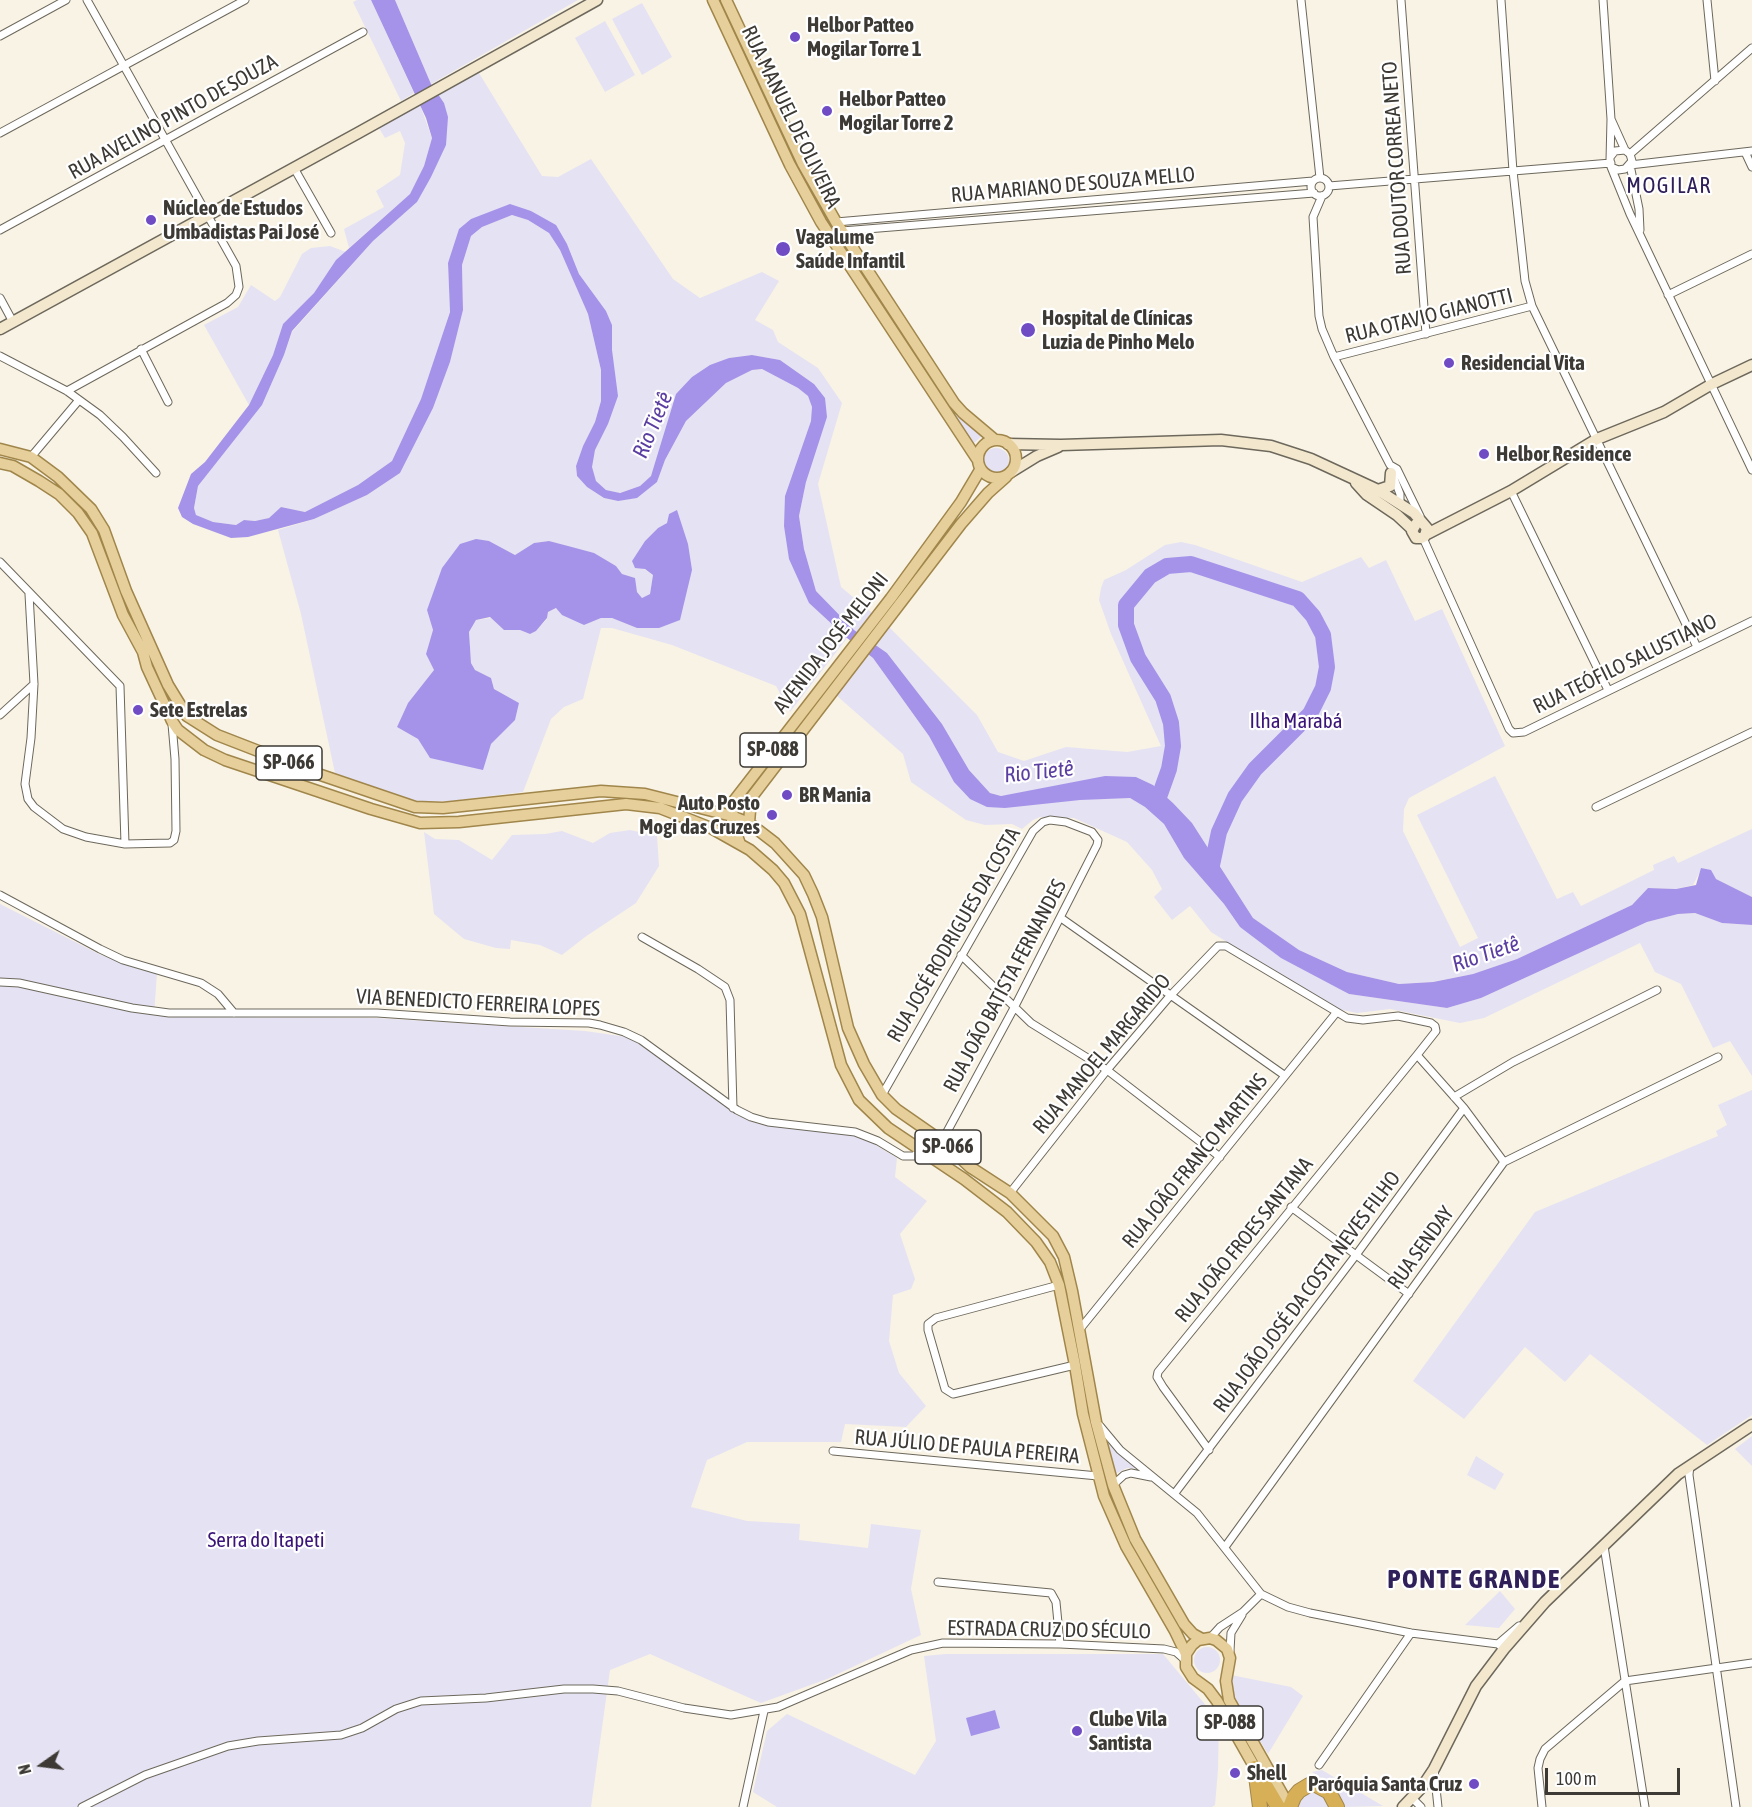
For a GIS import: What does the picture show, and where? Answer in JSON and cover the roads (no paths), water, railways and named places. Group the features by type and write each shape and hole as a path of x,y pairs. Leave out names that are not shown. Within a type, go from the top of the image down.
{"highway":[{"path":"1255,1768 1286,1807 1299,1791 1309,1785 1316,1785 1329,1792 1337,1807"},
{"name":"SP-088","path":"1255,1768 1260,1807"}],"main road":[{"path":"0,329 597,0"},
{"name":"RUA MANUEL DE OLIVEIRA","path":"713,0 790,165 816,213 979,464"},
{"name":"RUA MANUEL DE OLIVEIRA","path":"726,0 803,164 839,227 954,403 995,440"},
{"path":"1354,480 1366,494 1398,509 1414,513 1422,529 1449,521 1511,491 1598,440 1664,412 1712,384 1752,365"},
{"path":"979,464 989,477 1000,478 1008,475 1014,467 1016,454 1008,444 995,440"},
{"name":"SP-088","path":"979,464 978,454 984,444 995,440"},
{"name":"AVENIDA JOSÉ MELONI","path":"1008,444 1061,446 1221,440 1255,443 1287,450 1354,480"},
{"name":"AVENIDA JOSÉ MELONI","path":"732,816 733,802 894,602 988,493 1008,475 1037,456 1061,446"},
{"name":"SP-066","path":"0,449 31,457 58,477 91,509 104,530 126,591 168,685 187,716 209,730 235,743 405,804 425,808 601,791 624,792 662,797 732,816 749,824 780,848 804,875 822,917 848,1028 864,1064 882,1095 896,1109 942,1141 970,1167 1010,1193 1053,1236 1064,1257 1080,1329 1096,1422 1113,1485 1135,1539 1184,1624 1193,1634 1222,1644 1230,1656"},
{"name":"SP-066","path":"0,463 14,466 59,494 78,513 92,533 123,615 143,652 147,667 171,721 177,730 204,750 225,760 420,823 459,822 626,804 660,808 711,828 750,850 773,870 793,897 800,914 841,1065 852,1089 869,1111 888,1128 964,1179 1015,1220 1036,1242 1050,1262 1059,1285 1083,1414 1098,1476 1126,1546 1175,1631 1186,1657 1189,1673 1199,1682"},
{"name":"AVENIDA JOSÉ MELONI","path":"894,602 961,502 979,464"},
{"path":"1378,490 1389,486 1391,469"},
{"path":"1354,480 1378,490 1398,509"},
{"name":"AVENIDA JOSÉ MELONI","path":"749,824 750,798 846,664"},
{"path":"732,816 740,844"},
{"path":"1401,1807 1412,1798 1434,1769 1476,1686 1501,1647 1661,1490 1690,1465 1752,1425"},
{"path":"1186,1657 1192,1645 1206,1638"},
{"path":"1199,1682 1213,1683 1219,1680 1228,1670 1230,1656"},
{"name":"SP-088","path":"1228,1670 1226,1681 1229,1700 1286,1807"},
{"name":"SP-088","path":"1199,1682 1217,1701 1255,1768"}],"street":[{"path":"0,36 66,0"},
{"path":"67,391 227,303 236,295 239,287 236,266 87,0"},
{"path":"0,133 245,0"},
{"path":"1301,0 1316,179 1311,187 1318,195"},
{"name":"RUA DOUTOR CORREA NETO","path":"1401,0 1426,334"},
{"path":"1501,0 1513,171 1525,281 1532,306 1697,647"},
{"path":"1603,0 1611,119 1611,162 1630,214 1752,470"},
{"path":"1707,0 1714,81"},
{"name":"RUA AVELINO PINTO DE SOUZA","path":"0,230 363,32"},
{"path":"1611,162 1615,151 1628,152 1752,48"},
{"path":"1611,119 1628,152 1639,209 1640,233"},
{"path":"1329,186 1415,181 1611,162 1622,170 1630,165 1749,152 1752,167"},
{"path":"294,168 332,233"},
{"path":"1316,179 1326,180 1329,186 1327,192 1318,195"},
{"name":"RUA MARIANO DE SOUZA MELLO","path":"839,227 1316,179"},
{"path":"1318,195 1313,217 1319,316 1334,357 1391,469 1400,494 1398,509"},
{"name":"RUA MARIANO DE SOUZA MELLO","path":"839,227 1318,195"},
{"path":"1668,295 1752,254"},
{"path":"0,298 13,322"},
{"name":"RUA OTAVIO GIANOTTI","path":"1334,357 1532,306"},
{"path":"141,349 168,402"},
{"path":"0,356 67,391 100,415 156,472"},
{"path":"31,457 79,400"},
{"path":"1391,469 1397,469 1422,529"},
{"path":"1511,491 1608,690"},
{"name":"RUA TEÓFILO SALUSTIANO","path":"1422,529 1509,729 1513,733 1524,732 1752,621"},
{"path":"0,562 120,686 126,844"},
{"path":"29,594 34,684 31,738 25,784 28,800 34,807 63,829 86,837 126,844 167,844 174,840 176,831 175,790 171,721"},
{"path":"0,715 34,684"},
{"path":"1596,807 1752,732"},
{"name":"RUA JOSÉ RODRIGUES DA COSTA","path":"882,1095 1037,826 1050,820 1066,822 1092,832 1098,840 1097,845"},
{"name":"RUA JOÃO BATISTA FERNANDES","path":"942,1141 1014,1008 1097,845"},
{"path":"0,895 123,960 201,983 218,994 234,1013"},
{"path":"1061,918 1284,1075"},
{"path":"642,937 725,987 730,1000 733,1108"},
{"name":"RUA MANOEL MARGARIDO","path":"1010,1193 1107,1070 1170,996 1216,947 1226,946 1336,1012"},
{"path":"961,955 1032,1023 1107,1070 1220,1157"},
{"name":"VIA BENEDICTO FERREIRA LOPES","path":"0,982 19,983 146,1011 169,1013 377,1012 510,1022 600,1025 641,1040 733,1108 751,1117 768,1122 855,1132 878,1141 903,1156 914,1156 921,1150"},
{"path":"1454,1097 1513,1062 1657,990"},
{"name":"RUA JOÃO FROES SANTANA","path":"1209,1450 1162,1387 1157,1374 1436,1031 1435,1026 1431,1023 1398,1016 1354,1020 1336,1012"},
{"name":"RUA JOÃO FRANCO MARTINS","path":"1080,1329 1336,1012"},
{"path":"1417,1055 1464,1108 1504,1162"},
{"name":"RUA SENDAY","path":"1225,1547 1504,1162 1718,1057"},
{"name":"RUA JOÃO JOSÉ DA COSTA NEVES FILHO","path":"1175,1493 1356,1256 1464,1108"},
{"path":"1291,1208 1409,1294"},
{"path":"1059,1285 936,1318 928,1324 928,1330 945,1389 953,1394 1075,1365"},
{"path":"1096,1422 1120,1450 1197,1513 1262,1594 1288,1607 1310,1613 1411,1634 1501,1647"},
{"name":"RUA JÚLIO DE PAULA PEREIRA","path":"833,1451 1098,1476"},
{"path":"1690,1465 1689,1475 1736,1807"},
{"path":"1113,1485 1124,1475 1131,1473 1158,1480"},
{"path":"1604,1546 1645,1807"},
{"path":"938,1582 1051,1593 1056,1602 1060,1644"},
{"path":"1206,1638 1243,1612 1262,1594"},
{"path":"1230,1656 1231,1633 1243,1612"},
{"path":"1320,1765 1411,1634"},
{"name":"ESTRADA CRUZ DO SÉCULO","path":"82,1807 153,1772 228,1746 258,1741 341,1735 362,1728 408,1704 421,1701 486,1698 564,1689 593,1689 618,1691 705,1713 731,1715 778,1707 911,1650 943,1643 1060,1644 1164,1649 1186,1657"},
{"path":"1542,1807 1538,1768 1545,1749 1625,1681 1752,1663"},
{"path":"743,1807 764,1711"},
{"path":"1434,1769 1438,1807"},
{"path":"1412,1798 1421,1807"}],"waterway":[{"path":"1159,797 1169,769 1173,746 1171,723 1163,698 1138,658 1126,625 1126,605 1150,576 1167,566 1191,564 1298,599 1313,616 1323,635 1327,667 1323,688 1310,714 1255,769 1235,797 1219,832 1212,865"}],"place":[{"name":"Helbor Patteo Mogilar Torre 1","path":"795,37"},
{"name":"Helbor Patteo Mogilar Torre 2","path":"827,111"},
{"name":"Núcleo de Estudos Umbadistas Pai José","path":"151,220"},
{"name":"Vagalume Saúde Infantil","path":"783,249"},
{"name":"Hospital de Clínicas Luzia de Pinho Melo","path":"1028,330"},
{"name":"Residencial Vita","path":"1449,363"},
{"name":"Helbor Residence","path":"1484,454"},
{"name":"Sete Estrelas","path":"138,710"},
{"name":"BR Mania","path":"787,795"},
{"name":"Auto Posto Mogi das Cruzes","path":"772,815"},
{"name":"Clube Vila Santista","path":"1077,1731"},
{"name":"Shell","path":"1235,1773"},
{"name":"Paróquia Santa Cruz","path":"1474,1784"}],"district":[{"name":"MOGILAR","path":"1669,186"},
{"name":"PONTE GRANDE","path":"1474,1579"}],"water label":[{"name":"Rio Tietê","path":"653,425"},
{"name":"Rio Tietê","path":"1039,772"},
{"name":"Rio Tietê","path":"1486,954"}],"park label":[{"name":"Ilha Marabá","path":"1296,721"},
{"name":"Serra do Itapeti","path":"266,1540"}]}
